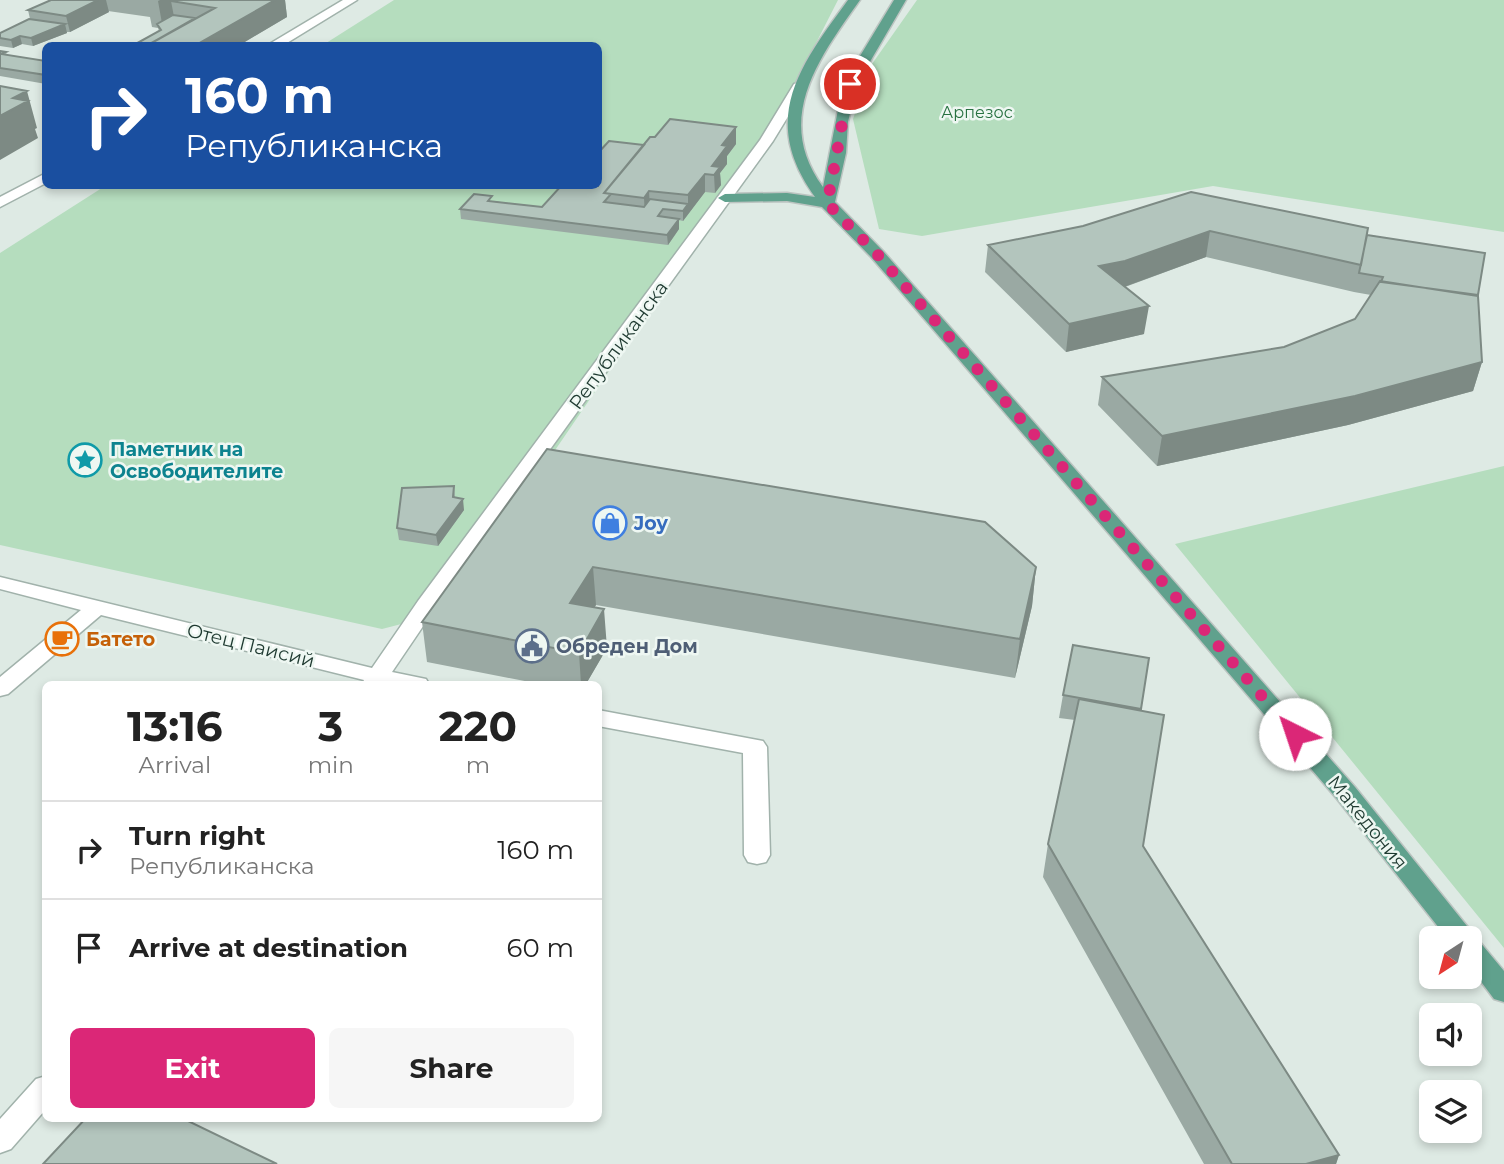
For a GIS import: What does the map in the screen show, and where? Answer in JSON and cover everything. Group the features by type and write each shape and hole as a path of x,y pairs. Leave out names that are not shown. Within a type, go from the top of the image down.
{"main road":[{"name":"Републиканска","path":"799,87 826,40 854,0"},
{"path":"725,198 787,197 827,203 839,153 841,122 850,84 900,0"},
{"name":"Македония","path":"799,87 793,117 794,138 800,160 827,203 877,254 1346,793 1452,926"},
{"path":"1482,963 1504,991"}],"street":[{"path":"279,42 351,0"},
{"name":"Републиканска","path":"376,681 426,606 766,141 799,87"},
{"path":"0,203 42,179"},
{"name":"Отец Паисий","path":"0,583 376,681"},
{"path":"0,689 97,607"},
{"path":"602,719 755,747 757,855"},
{"path":"0,1140 42,1093"}],"green space":[{"path":"394,0 838,0 766,141 444,613 382,629 0,545 0,253 100,189 602,189 602,42 328,42"},
{"name":"Арпезос","path":"917,0 1504,0 1504,232 1213,186 922,236 879,229 853,119 872,64"},
{"path":"1504,466 1504,948 1175,544"}],"building":[{"path":"51,0 98,0 66,16 28,10"},
{"path":"275,0 201,42 153,42 215,8 171,1"},
{"path":"173,15 195,18 153,42 139,42 161,30 157,24"},
{"path":"29,19 65,24 31,38 0,38 0,33"},
{"path":"0,51 6,52 1,54 42,60 42,74 0,68"},
{"path":"0,86 27,91 13,98 28,101 0,116"},
{"path":"670,119 736,127 722,145 727,146 712,166 720,167 714,175 705,174 688,195 649,191 644,198 604,193 650,137 655,137"},
{"path":"609,141 644,145 604,193 611,194 604,202 644,207 650,199 688,204 683,211 663,209 658,216 679,219 667,235 460,209 474,194 492,196 488,201 542,207 558,189 602,189 602,149"},
{"path":"1191,192 1368,228 1361,265 1210,231 1125,261 1099,266 1149,306 1069,324 988,245 1083,226"},
{"path":"1367,235 1485,253 1478,295 1381,282 1383,277 1359,273"},
{"path":"1380,281 1478,296 1482,362 1355,396 1162,436 1102,377 1284,347 1355,319"},
{"path":"547,449 985,522 1036,567 1020,639 593,567 570,603 604,609 579,653 422,622"},
{"path":"454,486 453,497 463,499 436,535 397,528 402,488"},
{"path":"1073,645 1149,658 1141,709 1063,695"},
{"path":"1079,699 1164,715 1143,846 1339,1155 1306,1164 1232,1164 1048,844"},
{"path":"82,1122 190,1122 277,1164 43,1164"}],"place":[{"name":"Паметник на Освободителите","path":"85,460"},
{"name":"Joy","path":"610,523"},
{"name":"Батето","path":"62,639"},
{"name":"Обреден Дом","path":"532,646"}],"route":[{"path":"850,84 841,122 839,153 827,203 877,254 1295,734"}]}
